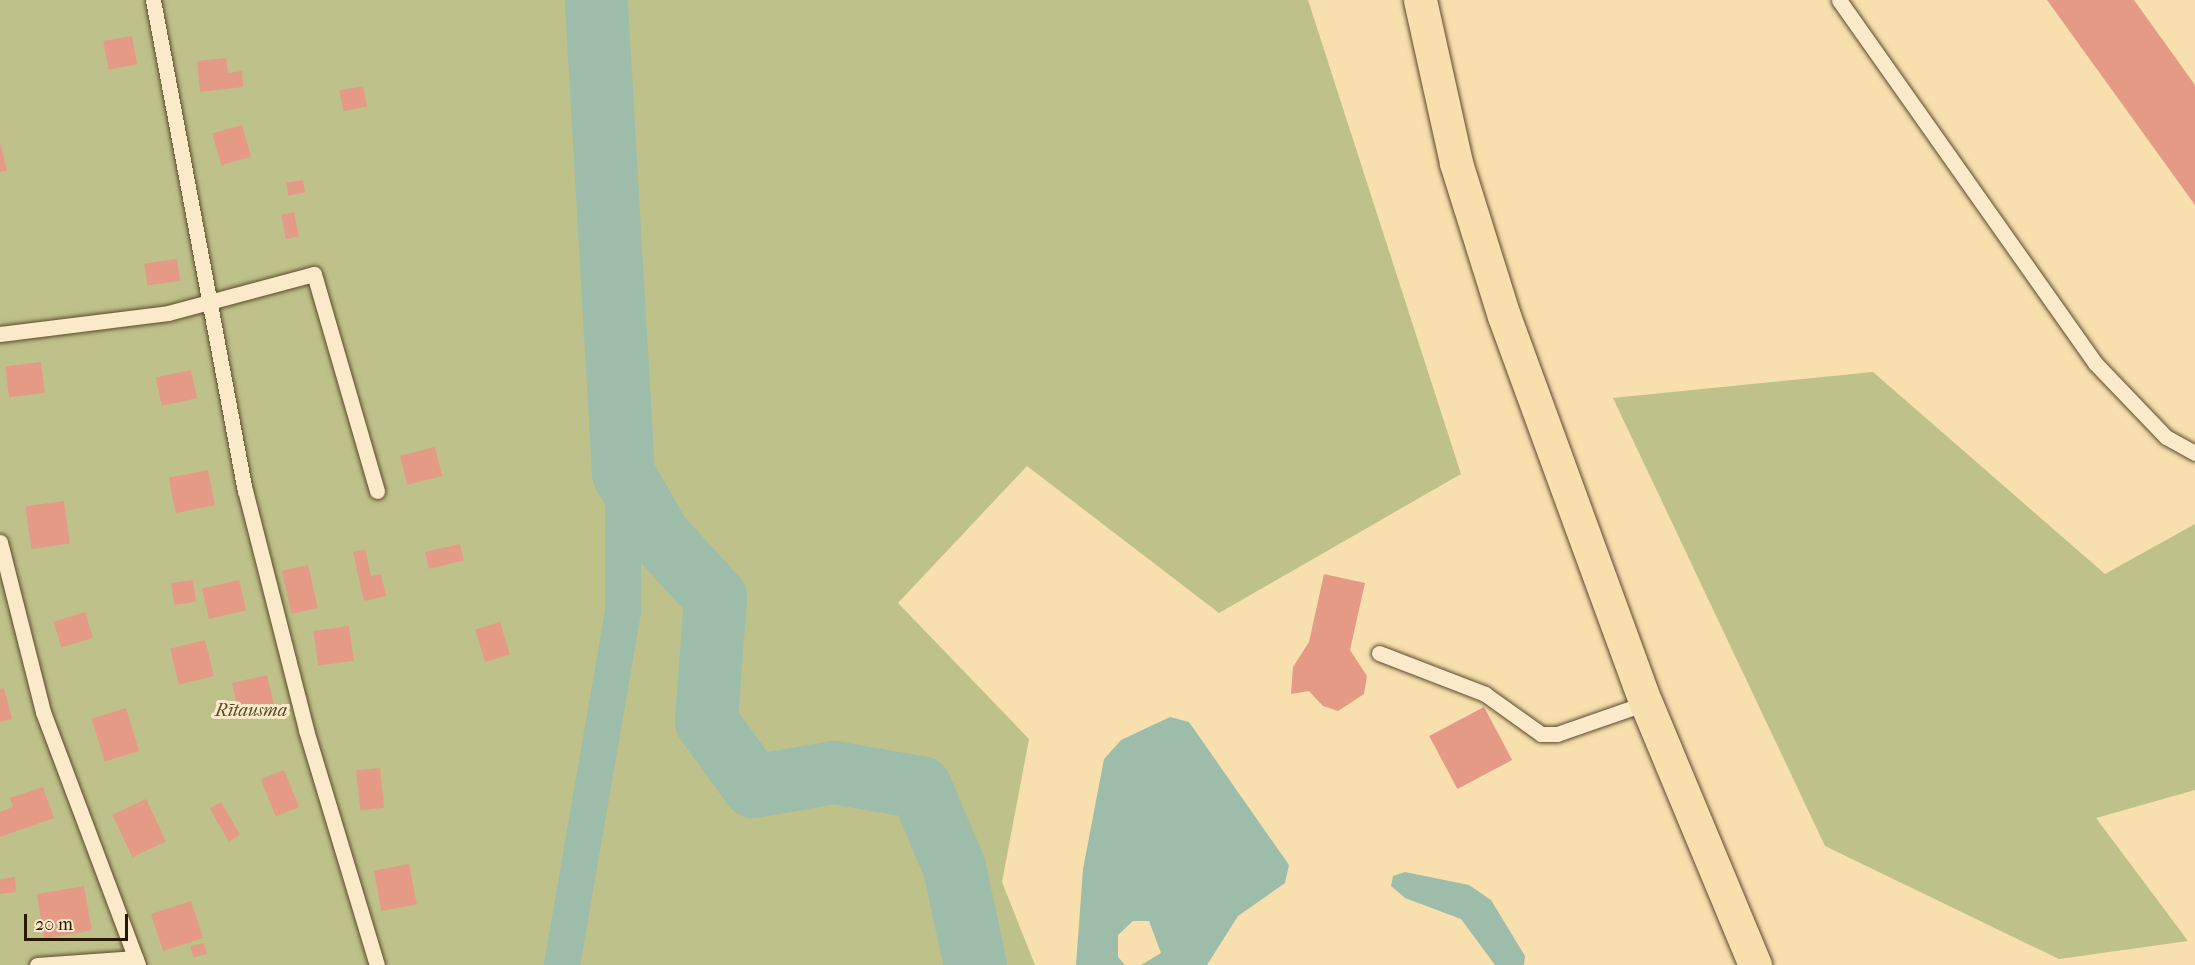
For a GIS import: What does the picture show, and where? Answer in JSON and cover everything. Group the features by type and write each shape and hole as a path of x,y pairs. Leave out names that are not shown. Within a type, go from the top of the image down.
{"main road":[{"path":"1420,0 1456,163 1504,316 1646,703 1755,965"}],"lane":[{"path":"153,0 213,302 245,490 306,730 377,965"},
{"path":"1839,0 2095,363 2166,438 2195,453"},
{"path":"0,334 168,313 314,274 377,491"},
{"path":"0,542 43,712 137,961 37,965"},
{"path":"1379,653 1485,694 1541,734 1557,734 1646,703"}],"green space":[{"name":"Rītausma","path":"0,0 1308,0 1461,474 1219,613 1027,466 898,603 1029,739 1002,882 1035,965 0,965"},
{"path":"1873,372 2105,574 2195,524 2195,790 2096,818 2188,941 2059,959 1825,846 1613,398"}],"shaded area":[{"path":"1170,717 1189,722 1289,865 1285,883 1238,916 1207,965 1141,965 1161,953 1149,921 1133,921 1118,935 1118,957 1125,965 1076,965 1083,869 1104,759 1121,740"},
{"path":"1405,872 1469,885 1491,900 1525,956 1524,965 1495,965 1461,919 1405,898 1391,886 1393,876"}],"building":[{"path":"2047,0 2134,0 2195,85 2195,205"},
{"path":"132,36 137,65 108,70 103,41"},
{"path":"226,58 228,73 242,71 243,87 200,92 197,61"},
{"path":"363,86 367,107 343,111 339,91"},
{"path":"242,125 251,157 221,165 212,134"},
{"path":"0,142 7,170 0,172"},
{"path":"303,180 305,193 288,195 286,183"},
{"path":"294,212 299,237 286,239 281,214"},
{"path":"177,259 180,281 147,285 144,264"},
{"path":"41,362 45,393 9,397 5,366"},
{"path":"191,370 197,398 162,406 156,377"},
{"path":"435,447 442,476 407,485 400,456"},
{"path":"208,470 215,505 176,513 169,478"},
{"path":"64,501 70,544 31,549 25,506"},
{"path":"460,544 464,561 429,569 425,552"},
{"path":"365,549 371,576 381,574 386,596 364,601 353,552"},
{"path":"308,565 318,608 292,614 282,571"},
{"path":"1324,574 1365,583 1350,650 1367,676 1364,694 1338,711 1323,706 1309,691 1291,694 1293,667 1309,642"},
{"path":"193,580 196,602 174,605 171,583"},
{"path":"239,580 246,610 209,619 202,589"},
{"path":"85,612 93,638 61,647 53,622"},
{"path":"500,622 510,655 485,662 475,630"},
{"path":"349,626 354,661 318,666 313,631"},
{"path":"205,640 214,676 179,685 170,649"},
{"path":"267,675 274,706 239,714 232,683"},
{"path":"4,688 12,719 0,722 0,689"},
{"path":"1484,707 1512,760 1457,789 1429,736"},
{"path":"126,708 139,751 105,762 92,719"},
{"path":"380,768 384,808 360,810 356,771"},
{"path":"284,770 299,807 276,816 261,779"},
{"path":"43,787 54,818 0,837 0,812 13,807 10,798"},
{"path":"146,799 166,842 132,857 112,815"},
{"path":"221,802 240,835 229,841 210,808"},
{"path":"409,864 417,904 381,911 374,871"},
{"path":"15,877 16,892 0,894 0,879"},
{"path":"84,886 92,930 45,939 37,894"},
{"path":"191,901 203,938 163,951 151,914"},
{"path":"204,943 207,954 193,957 190,947"}],"waterway":[{"path":"596,4 623,473 659,536 715,597 706,721 753,786 833,772 920,787 954,867 975,965"},
{"path":"562,965 623,611 623,473"}]}
